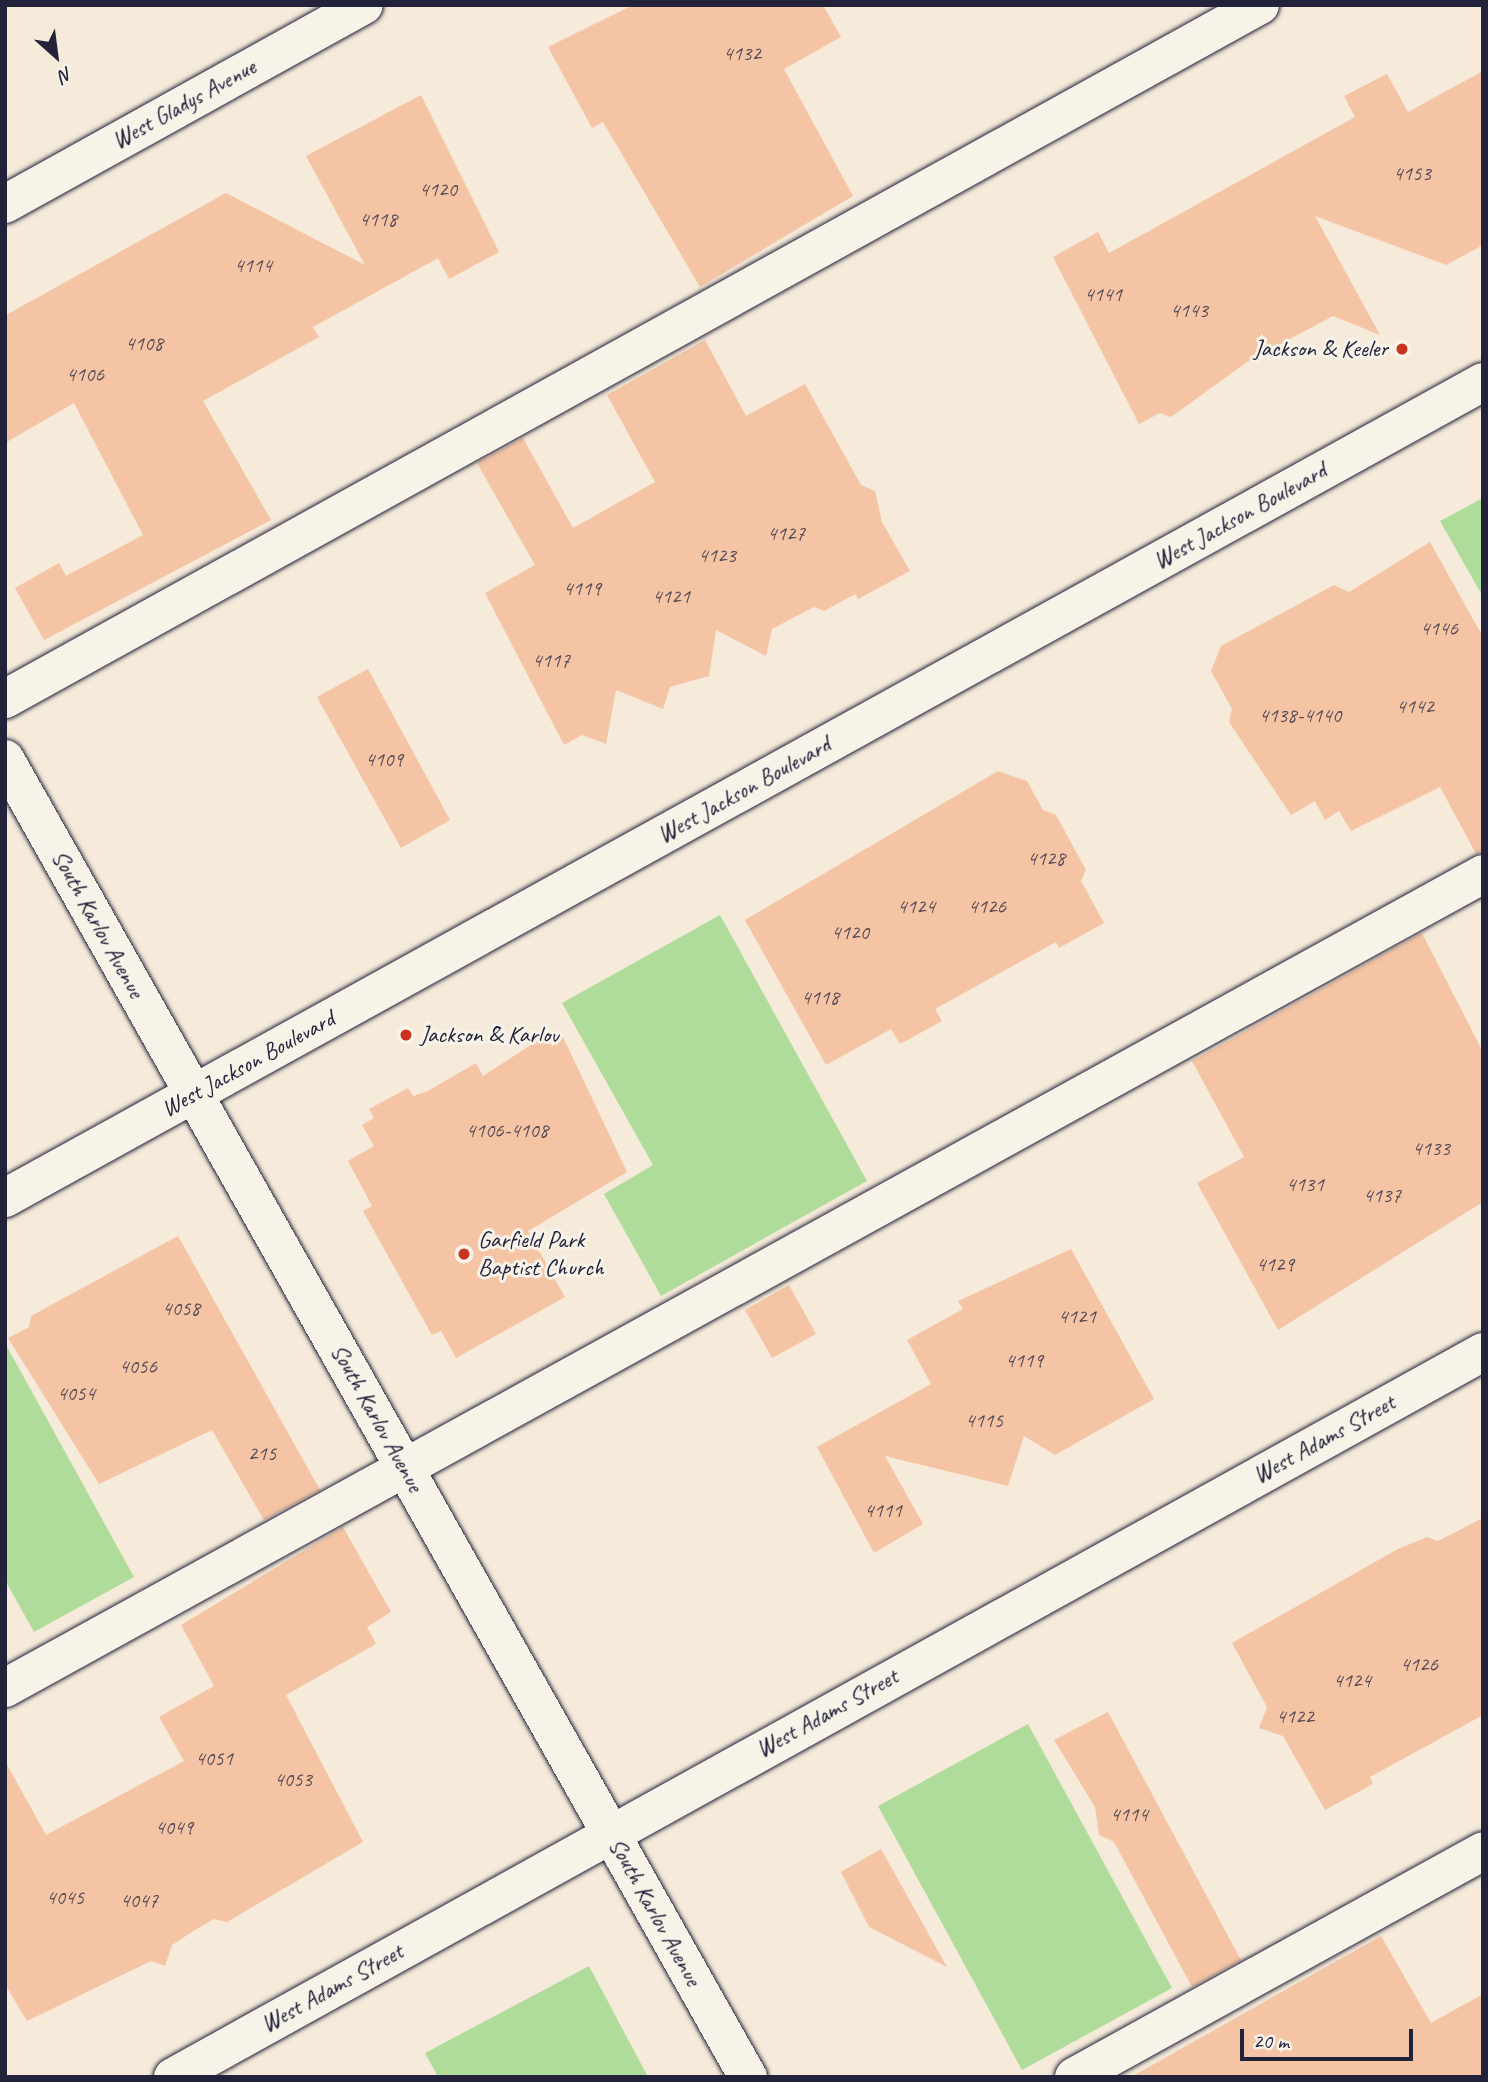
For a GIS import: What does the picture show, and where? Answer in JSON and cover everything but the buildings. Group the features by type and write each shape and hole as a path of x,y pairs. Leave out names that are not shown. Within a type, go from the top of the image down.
{"street":[{"name":"West Gladys Avenue","path":"5,204 364,5"},
{"path":"5,699 1259,5"},
{"name":"West Jackson Boulevard","path":"5,1198 1483,382"},
{"name":"South Karlov Avenue","path":"5,759 748,2077"},
{"path":"5,1688 1483,874"},
{"name":"West Adams Street","path":"173,2077 610,1832 1483,1352"},
{"path":"1074,2077 1483,1851"}],"green space":[{"path":"1483,498 1483,597 1440,521"},
{"path":"720,915 867,1181 661,1296 604,1194 653,1165 562,1003"},
{"path":"5,1343 134,1577 34,1632 5,1580"},
{"path":"1028,1724 1172,1988 1022,2070 878,1806"},
{"path":"589,1966 648,2077 438,2077 425,2053"}],"place":[{"name":"Jackson & Keeler","path":"1402,349"},
{"name":"Jackson & Karlov","path":"406,1035"},
{"name":"Garfield Park Baptist Church","path":"464,1254"}]}
